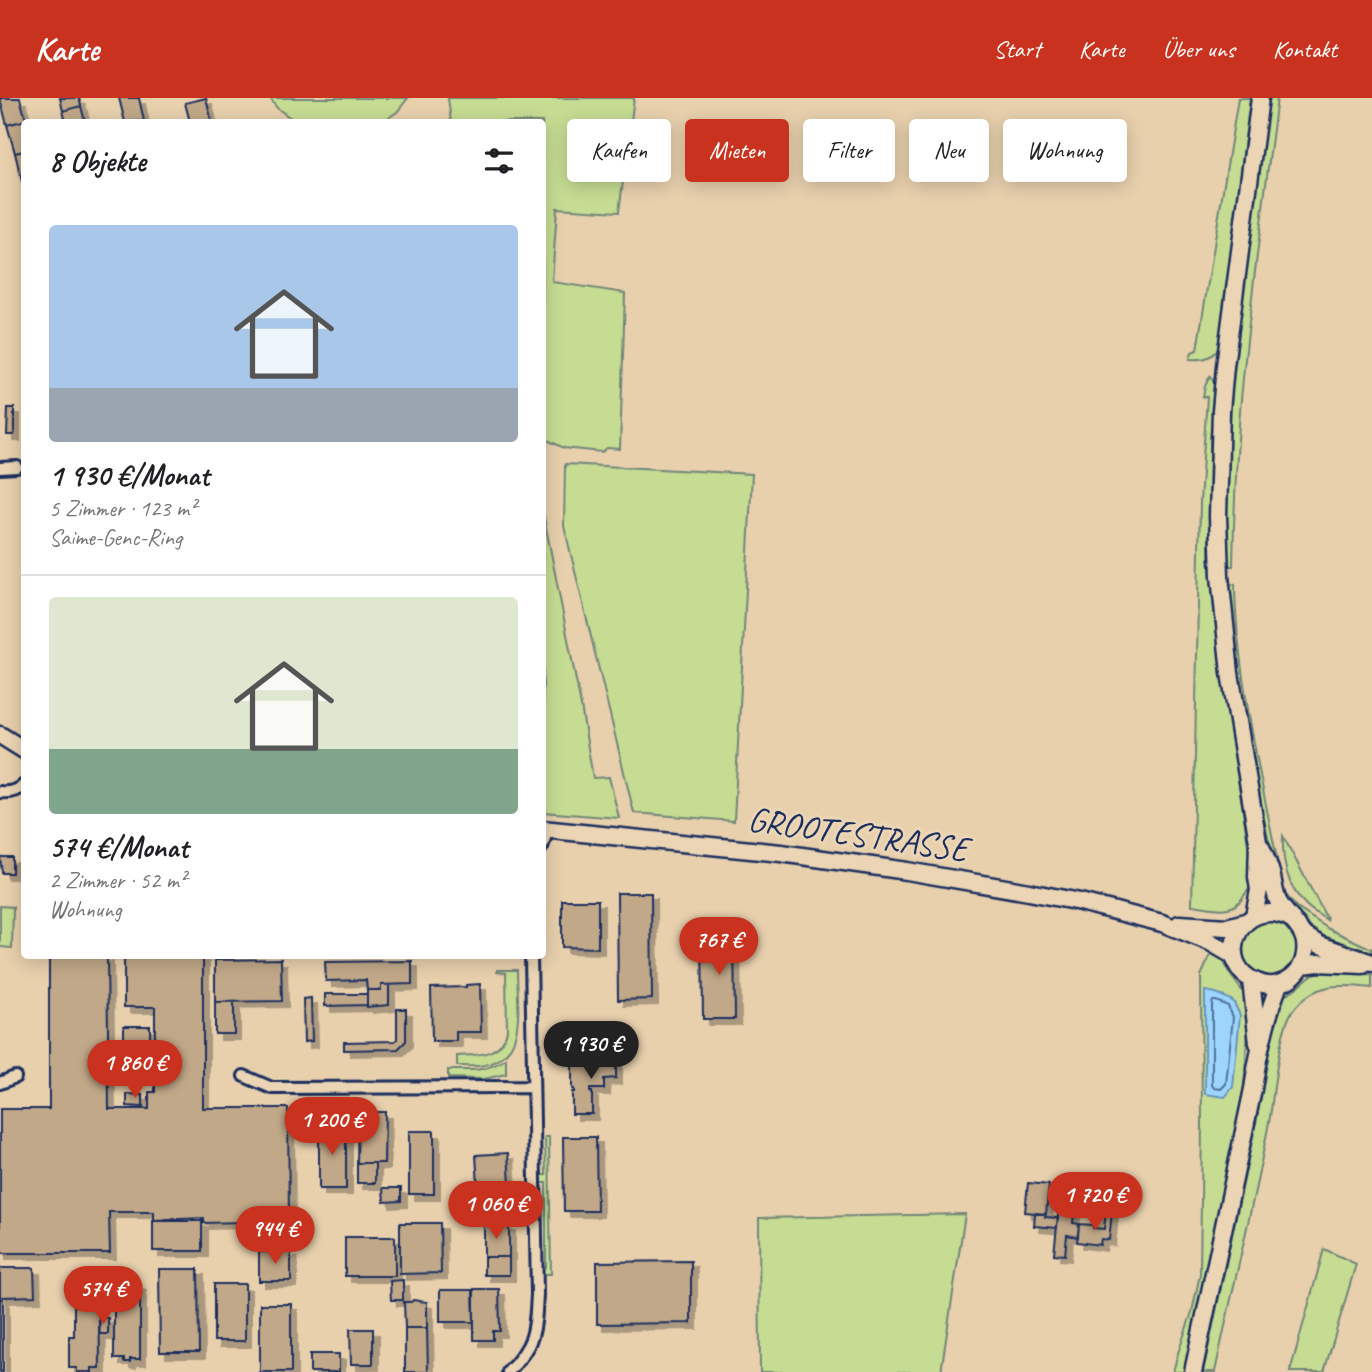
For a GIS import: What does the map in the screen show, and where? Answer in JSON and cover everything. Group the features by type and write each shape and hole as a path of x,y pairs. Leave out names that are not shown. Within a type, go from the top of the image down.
{"main road":[{"path":"1250,919 1258,884 1258,842 1230,673 1217,516 1225,366 1260,98"},
{"path":"0,736 21,748"},
{"name":"GROOTESTRASSE","path":"546,829 781,853 1029,892 1162,923 1210,942 1234,956"},
{"path":"1258,842 1272,875 1278,902 1299,926 1304,935 1306,950 1303,965 1293,977 1279,984 1261,984 1251,980 1238,966 1234,956 1238,932 1250,919 1264,913 1273,912 1292,919"},
{"name":"GROOTESTRASSE","path":"1162,923 1227,927 1250,919"},
{"path":"1304,935 1320,946 1372,965"},
{"path":"1303,965 1372,965"},
{"path":"1251,980 1258,1051"},
{"path":"1193,1372 1254,1089 1258,1051 1279,984"}],"street":[{"path":"0,468 17,467"},
{"path":"0,792 21,789"},
{"path":"508,1372 522,1357 532,1339 536,1317 531,959"},
{"path":"244,1076 272,1088 534,1087"},
{"path":"0,1083 15,1077"}],"green space":[{"path":"270,98 408,98 397,112 386,119 292,119 277,108"},
{"path":"448,98 634,98 631,119 567,119 567,182 623,182 619,212 557,208 552,282 625,293 620,449 607,448 602,452 564,448 546,439 546,119 451,119"},
{"path":"1238,98 1250,98 1220,345 1215,353 1208,357 1190,359 1192,352 1197,350"},
{"path":"1267,98 1277,98 1240,411 1233,566 1228,566 1226,479 1232,389"},
{"path":"1210,376 1215,384 1210,441 1209,558 1215,618 1254,886 1240,901 1222,909 1192,905 1200,502 1207,397 1203,397"},
{"path":"565,464 752,474 734,821 634,813 564,526"},
{"path":"546,527 593,778 609,777 619,818 546,812"},
{"path":"1235,584 1244,683 1282,883 1279,884 1262,810 1243,698 1229,585"},
{"path":"1283,836 1328,921 1307,906 1294,890 1285,864"},
{"path":"1281,894 1329,929 1372,949 1372,955 1333,944 1313,932 1304,918"},
{"path":"0,906 13,907 12,948 0,947"},
{"path":"1275,922 1285,926 1293,934 1297,949 1293,964 1285,972 1265,976 1255,972 1247,964 1243,944 1247,934 1255,926"},
{"path":"1213,949 1223,959 1229,973 1246,996 1249,1015 1244,1086 1184,1372 1173,1372 1192,1312 1200,1274 1201,976"},
{"path":"497,970 517,970 518,1012 514,1040 499,1060 482,1066 457,1066 457,1056 488,1052 500,1045 504,1039 507,1030 506,973"},
{"path":"1327,970 1372,975 1372,988 1339,986 1320,989 1302,1000 1289,1018 1281,1044 1264,1149 1215,1372 1203,1372 1257,1118 1272,1024 1281,998 1313,974"},
{"path":"506,1059 506,1074 484,1079 448,1078 448,1070 485,1068"},
{"path":"545,1137 549,1137 551,1274 541,1274 541,1267 546,1267 546,1183 541,1183 541,1175 546,1175"},
{"path":"965,1214 941,1372 760,1372 759,1218"},
{"path":"1324,1249 1356,1264 1324,1372 1290,1372"}],"water":[{"path":"1205,991 1233,1001 1240,1015 1233,1087 1225,1097 1205,1094"}],"building":[{"path":"0,98 20,98 26,119 7,125"},
{"path":"60,98 79,98 81,106 63,111"},
{"path":"119,98 139,98 144,119 124,119"},
{"path":"206,98 211,119 189,119 185,103"},
{"path":"81,106 84,119 65,119 63,111"},
{"path":"21,121 21,152 15,153 7,125"},
{"path":"21,152 21,178 15,153"},
{"path":"8,408 14,408 14,435 7,435"},
{"path":"0,857 12,857 12,873 2,873"},
{"path":"617,893 651,893 652,999 618,1000"},
{"path":"562,900 598,900 598,948 562,947"},
{"path":"734,935 735,1019 703,1019 702,936"},
{"path":"49,959 107,959 109,1109 149,1109 149,1092 155,1092 155,1007 124,1007 124,959 203,959 203,1108 288,1108 289,1221 204,1223 204,1218 154,1220 154,1212 109,1212 110,1253 0,1253 0,1109 49,1109"},
{"path":"281,959 282,1001 215,1002 215,960"},
{"path":"412,961 412,984 381,985 381,990 367,990 366,980 326,981 325,962"},
{"path":"480,984 481,1032 456,1032 456,1041 432,1041 431,988"},
{"path":"381,985 389,985 389,1005 367,1007 367,990 381,990"},
{"path":"325,994 367,994 367,1005 325,1006"},
{"path":"311,998 312,1041 304,1042 303,999"},
{"path":"215,1002 234,1002 234,1034 215,1034"},
{"path":"397,1009 406,1009 406,1041 398,1049 344,1050 344,1042 395,1041"},
{"path":"124,1026 150,1026 150,1053 124,1053"},
{"path":"594,1054 616,1054 616,1078 604,1079 604,1089 590,1089 592,1114 572,1114 572,1065 594,1064"},
{"path":"127,1094 143,1095 143,1107 127,1106"},
{"path":"358,1112 385,1112 384,1163 357,1163"},
{"path":"319,1125 346,1125 346,1189 319,1189"},
{"path":"409,1131 434,1131 434,1194 409,1194"},
{"path":"563,1137 596,1137 597,1211 564,1211"},
{"path":"508,1153 510,1184 478,1186 476,1155"},
{"path":"357,1163 375,1163 375,1183 357,1183"},
{"path":"1028,1183 1049,1185 1046,1214 1025,1212"},
{"path":"383,1188 401,1188 401,1201 384,1202"},
{"path":"1061,1188 1086,1190 1085,1204 1075,1203 1073,1223 1079,1224 1078,1237 1067,1235 1065,1255 1054,1254"},
{"path":"1086,1190 1108,1192 1104,1229 1093,1228 1094,1212 1084,1211"},
{"path":"1106,1211 1112,1212 1109,1240 1101,1239 1100,1245 1077,1242 1079,1224 1104,1229"},
{"path":"1035,1213 1058,1218 1057,1228 1034,1226"},
{"path":"153,1221 202,1221 202,1251 153,1251"},
{"path":"400,1223 440,1223 441,1273 400,1274"},
{"path":"484,1225 509,1225 509,1257 484,1257"},
{"path":"345,1237 395,1237 395,1276 345,1276"},
{"path":"259,1252 291,1252 291,1281 259,1281"},
{"path":"484,1257 509,1257 509,1275 484,1275"},
{"path":"691,1261 691,1323 597,1324 597,1262"},
{"path":"0,1268 34,1268 35,1296 3,1297 3,1372 0,1372"},
{"path":"159,1269 198,1269 199,1352 160,1352"},
{"path":"74,1275 99,1275 100,1368 92,1368 92,1372 77,1372 77,1368 69,1368 69,1336 74,1336"},
{"path":"403,1280 403,1300 391,1300 390,1281"},
{"path":"114,1284 140,1284 140,1359 130,1359 130,1362 114,1359"},
{"path":"214,1284 245,1284 245,1341 214,1341"},
{"path":"474,1289 499,1289 500,1331 493,1331 493,1340 474,1340"},
{"path":"440,1290 473,1290 474,1322 440,1322"},
{"path":"404,1302 427,1302 427,1328 405,1328"},
{"path":"260,1304 291,1304 291,1372 260,1372"},
{"path":"99,1318 108,1318 108,1334 99,1334"},
{"path":"405,1328 427,1328 428,1372 405,1372"},
{"path":"350,1329 373,1329 373,1364 351,1364"},
{"path":"310,1354 339,1354 339,1372 310,1372"}]}
